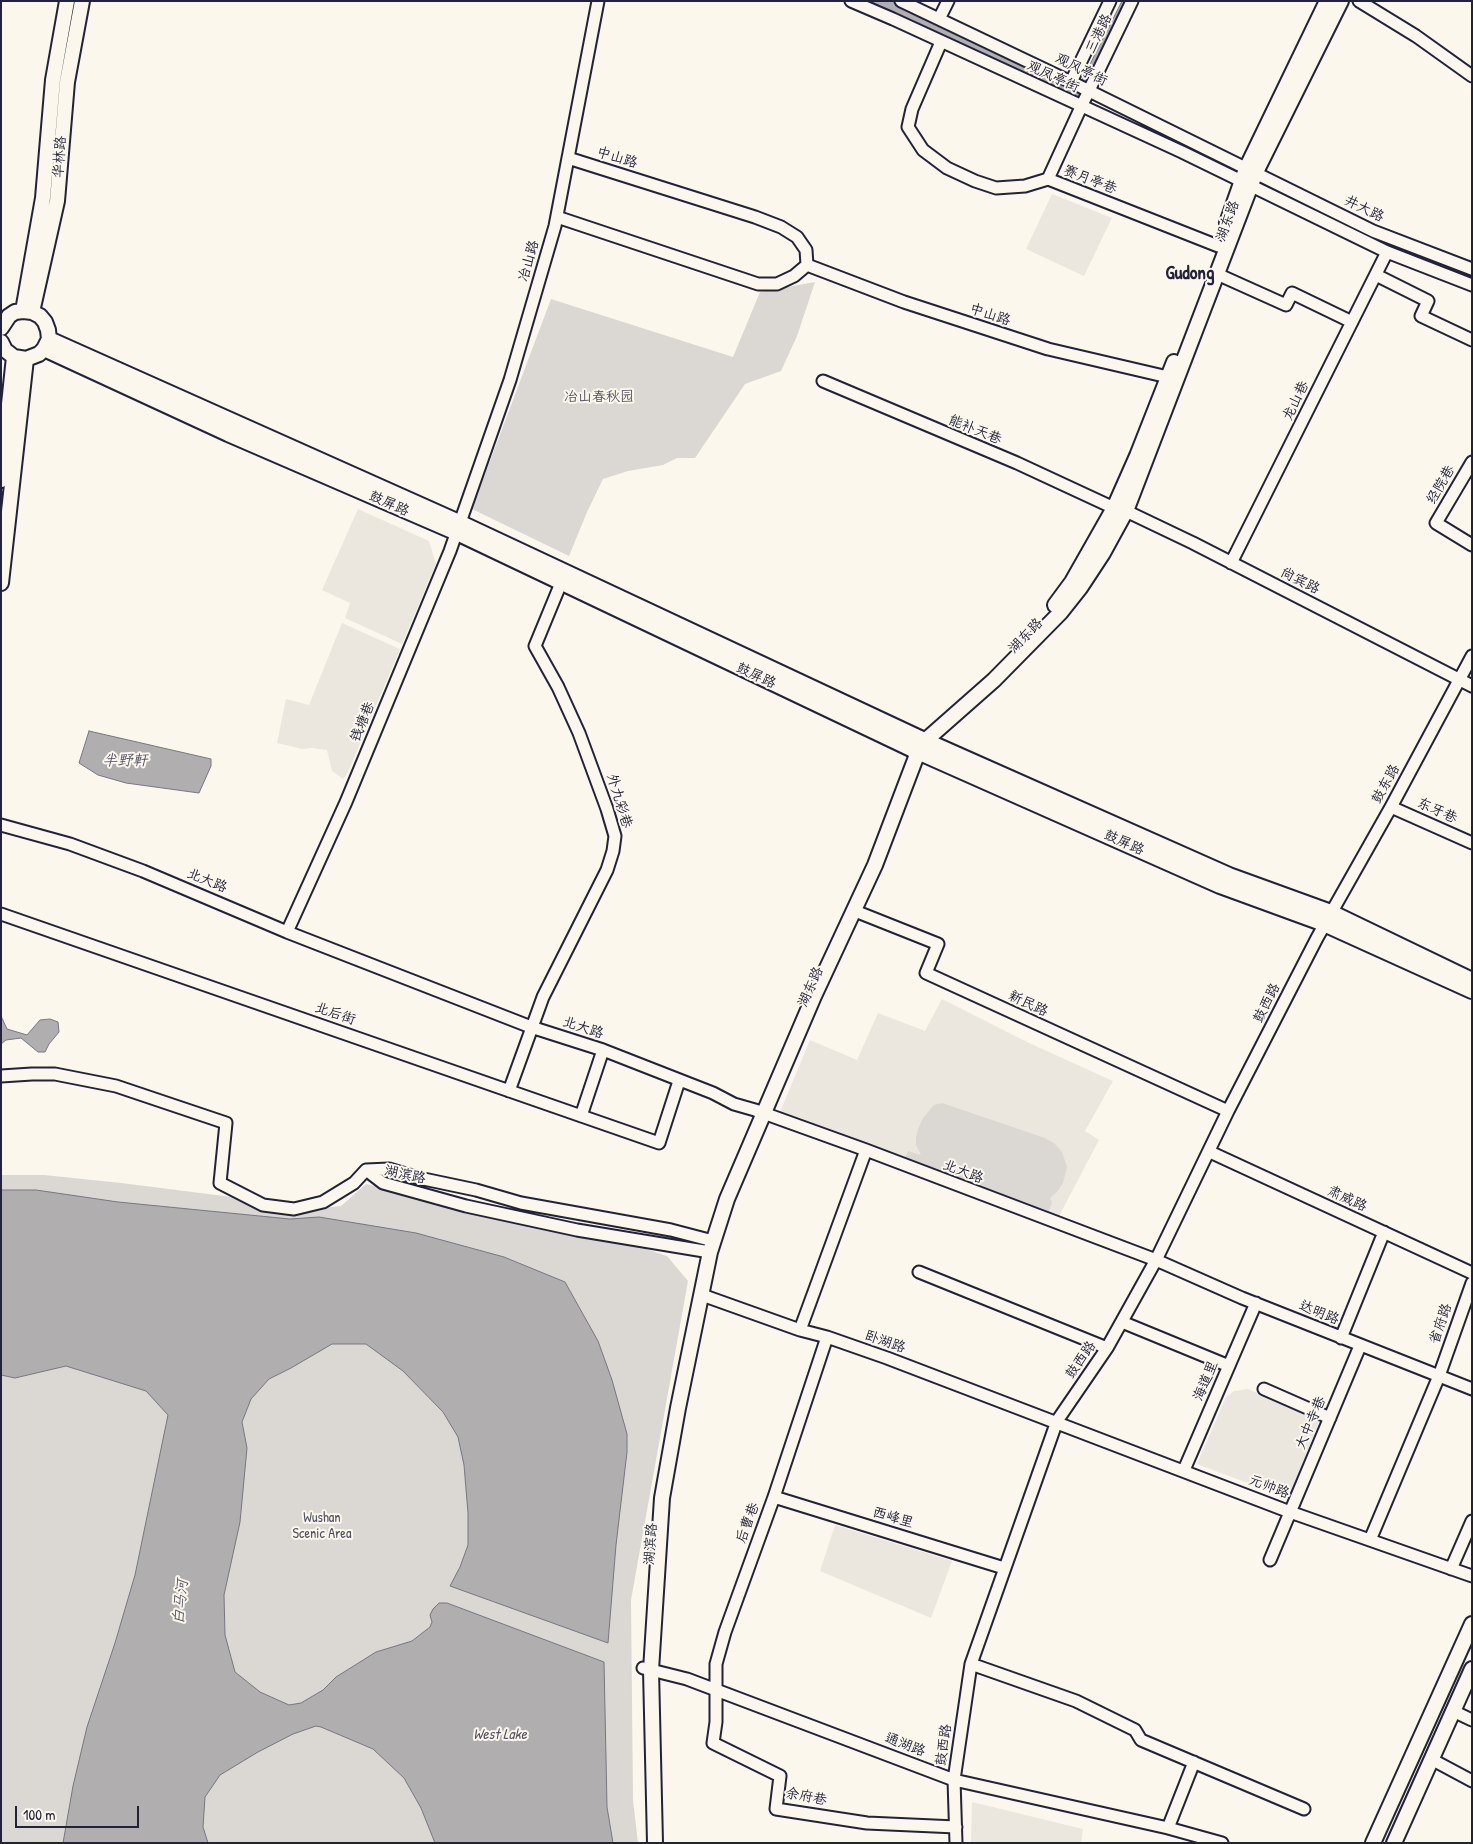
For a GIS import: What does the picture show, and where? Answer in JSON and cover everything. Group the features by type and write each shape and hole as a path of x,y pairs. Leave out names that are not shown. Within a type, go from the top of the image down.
{"main road":[{"name":"华林路","path":"57,110 53,80 68,1"},
{"name":"华林路","path":"28,311 57,110 67,82 82,1"},
{"name":"湖东路","path":"1120,509 1137,456 1218,246 1326,1"},
{"name":"湖东路","path":"708,1245 759,1112 918,745 994,680 1061,612 1080,588 1103,553 1217,274 1249,177 1341,1"},
{"path":"1,328 9,316 16,312 28,311 40,316 48,330 46,344 39,354 20,358 5,350 1,342"},
{"name":"鼓屏路","path":"46,344 228,434 459,528 1220,886 1328,918 1472,980"},
{"path":"2,472 20,358"},
{"path":"1,583 20,358"},
{"name":"鼓屏路","path":"459,528 561,584 918,745"},
{"name":"湖东路","path":"759,1112 875,865 918,745"},
{"name":"鼓屏路","path":"1328,918 1472,991"},
{"name":"湖滨路","path":"655,1843 647,1669 662,1498 678,1408 702,1295 708,1245"},
{"name":"湖滨路","path":"646,1843 647,1669 657,1474 708,1245"},
{"path":"1373,1843 1472,1624"},
{"path":"1394,1843 1472,1669"}],"street":[{"name":"冶山路","path":"459,528 510,380 557,217 598,1"},
{"name":"观凤亭街","path":"851,1 1182,152 1249,177"},
{"name":"观风亭街","path":"901,1 1071,82 1249,177"},
{"path":"939,19 948,1"},
{"path":"1071,82 1110,1"},
{"name":"三港路","path":"1048,180 1088,91 1132,1"},
{"path":"1359,1 1416,36 1472,76"},
{"name":"赛月亭巷","path":"941,42 912,109 908,127 923,150 947,168 996,188 1025,186 1048,180 1218,246"},
{"name":"中山路","path":"568,158 755,217 781,227 797,237 806,250 806,266 929,310 1048,349 1168,377"},
{"path":"1249,177 1387,252 1472,284"},
{"name":"井大路","path":"1249,177 1373,230 1472,269"},
{"path":"557,217 758,284 777,284 794,276 806,266"},
{"name":"龙山巷","path":"1231,563 1387,252"},
{"path":"1217,274 1286,305 1292,293 1352,322"},
{"path":"1376,275 1428,301 1420,316 1472,340"},
{"name":"能补天巷","path":"823,381 1120,509"},
{"name":"经院巷","path":"1472,462 1436,523 1472,545"},
{"name":"尚宾路","path":"1120,509 1231,563 1472,686"},
{"name":"钱塘巷","path":"287,932 346,802 459,528"},
{"name":"外九彩巷","path":"509,1091 543,997 607,870 615,836 579,733 558,687 535,646 561,584"},
{"name":"鼓东路","path":"1328,918 1391,807 1472,656"},
{"name":"东牙巷","path":"1391,807 1472,843"},
{"name":"北大路","path":"1,826 70,844 161,878 287,932 531,1027 603,1050 712,1093 734,1104 866,1150 1156,1260"},
{"name":"新民路","path":"854,911 938,944 926,973 1228,1111"},
{"name":"北后街","path":"1,914 659,1143 680,1081"},
{"name":"鼓西路","path":"956,1843 954,1780 971,1664 1057,1421 1108,1348 1156,1260 1210,1152 1228,1111 1328,918"},
{"path":"581,1116 603,1050"},
{"path":"1,1076 56,1074 106,1084 226,1123 220,1183 263,1205 294,1209 323,1202 354,1183 366,1170"},
{"path":"800,1330 866,1150"},
{"name":"肃威路","path":"1210,1152 1472,1273"},
{"name":"湖滨路","path":"366,1170 389,1168 419,1178 476,1190 521,1203 671,1230 708,1245"},
{"name":"湖滨路","path":"366,1170 383,1183 466,1206 577,1230 708,1245"},
{"path":"1341,1338 1384,1232"},
{"name":"达明路","path":"1156,1260 1360,1346 1472,1388"},
{"path":"919,1272 1108,1348"},
{"name":"省府路","path":"1370,1540 1439,1376 1472,1283"},
{"name":"卧湖路","path":"702,1295 800,1330 827,1337 1057,1421"},
{"name":"海道里","path":"1184,1470 1256,1303"},
{"path":"1122,1322 1229,1366"},
{"name":"后曹巷","path":"716,1722 716,1664 724,1632 774,1497 827,1337"},
{"name":"大中寺巷","path":"1270,1560 1360,1346"},
{"path":"1264,1389 1330,1418"},
{"name":"元帅路","path":"1057,1421 1290,1512 1472,1576"},
{"name":"西峰里","path":"774,1497 1004,1568"},
{"path":"1452,1569 1472,1521"},
{"path":"971,1664 1076,1701 1135,1730 1141,1740 1304,1809"},
{"name":"通湖路","path":"647,1669 687,1679 954,1780 1168,1828 1196,1839 1222,1843"},
{"path":"1453,1711 1472,1720"},
{"name":"余府巷","path":"716,1722 712,1743 780,1776 776,1809 867,1823 956,1826"},
{"path":"1431,1759 1472,1781"},
{"path":"1168,1828 1194,1762"}],"shaded area":[{"path":"1052,194 1112,218 1084,276 1026,249"},
{"path":"358,509 429,541 436,564 402,644 345,618 350,603 322,590"},
{"path":"342,623 400,649 348,772 343,779 332,771 327,750 302,749 277,743 286,699 309,705"},
{"path":"942,999 1029,1043 1113,1081 1085,1131 1099,1140 1057,1220 778,1117 810,1040 857,1060 878,1013 925,1031"},
{"path":"1248,1389 1320,1420 1288,1498 1197,1464 1226,1397 1234,1391"},
{"path":"835,1525 952,1561 931,1618 820,1571"},
{"path":"972,1802 1083,1829 1081,1843 971,1843"}],"green space":[{"name":"冶山春秋园","path":"815,282 797,336 781,371 745,384 695,458 677,458 663,465 628,471 603,479 569,556 472,509 551,299 733,357 760,292"},
{"path":"942,1103 1045,1138 1055,1144 1062,1152 1067,1167 1063,1183 1050,1198 1052,1202 1049,1211 905,1158 908,1151 921,1155 916,1145 918,1129 923,1118 934,1105"},
{"name":"Wushan Scenic Area","path":"1,1175 44,1175 232,1197 286,1212 341,1206 366,1184 631,1244 667,1256 688,1281 631,1600 633,1800 638,1843 1,1843"}],"water":[{"path":"870,1 894,1 1077,90 1122,1 1130,1 1080,101"},
{"name":"半野軒","path":"89,731 211,759 211,766 199,793 126,783 98,775 79,763"},
{"path":"1,1016 7,1029 27,1035 40,1020 50,1019 58,1022 59,1032 45,1052 38,1052 21,1038 6,1040 1,1044"},
{"name":"West Lake","path":"1,1190 36,1190 118,1202 290,1219 319,1217 416,1233 504,1257 565,1282 598,1341 612,1380 627,1434 627,1452 616,1545 608,1643 450,1586 460,1567 468,1545 468,1513 464,1465 458,1437 443,1412 403,1371 366,1344 332,1344 269,1379 251,1399 242,1422 247,1448 240,1522 224,1595 225,1635 235,1672 260,1692 289,1705 301,1703 323,1690 336,1677 376,1652 412,1641 430,1627 432,1622 430,1615 439,1603 447,1603 604,1662 607,1807 613,1843 435,1843 421,1808 404,1778 373,1749 316,1726 293,1734 220,1775 205,1797 203,1827 208,1843 63,1843 73,1786 87,1727 135,1575 168,1415 146,1391 66,1366 15,1378 1,1375"}],"district":[{"name":"Gudong","path":"1190,274"}],"water label":[{"name":"白马河","path":"181,1602"}]}
